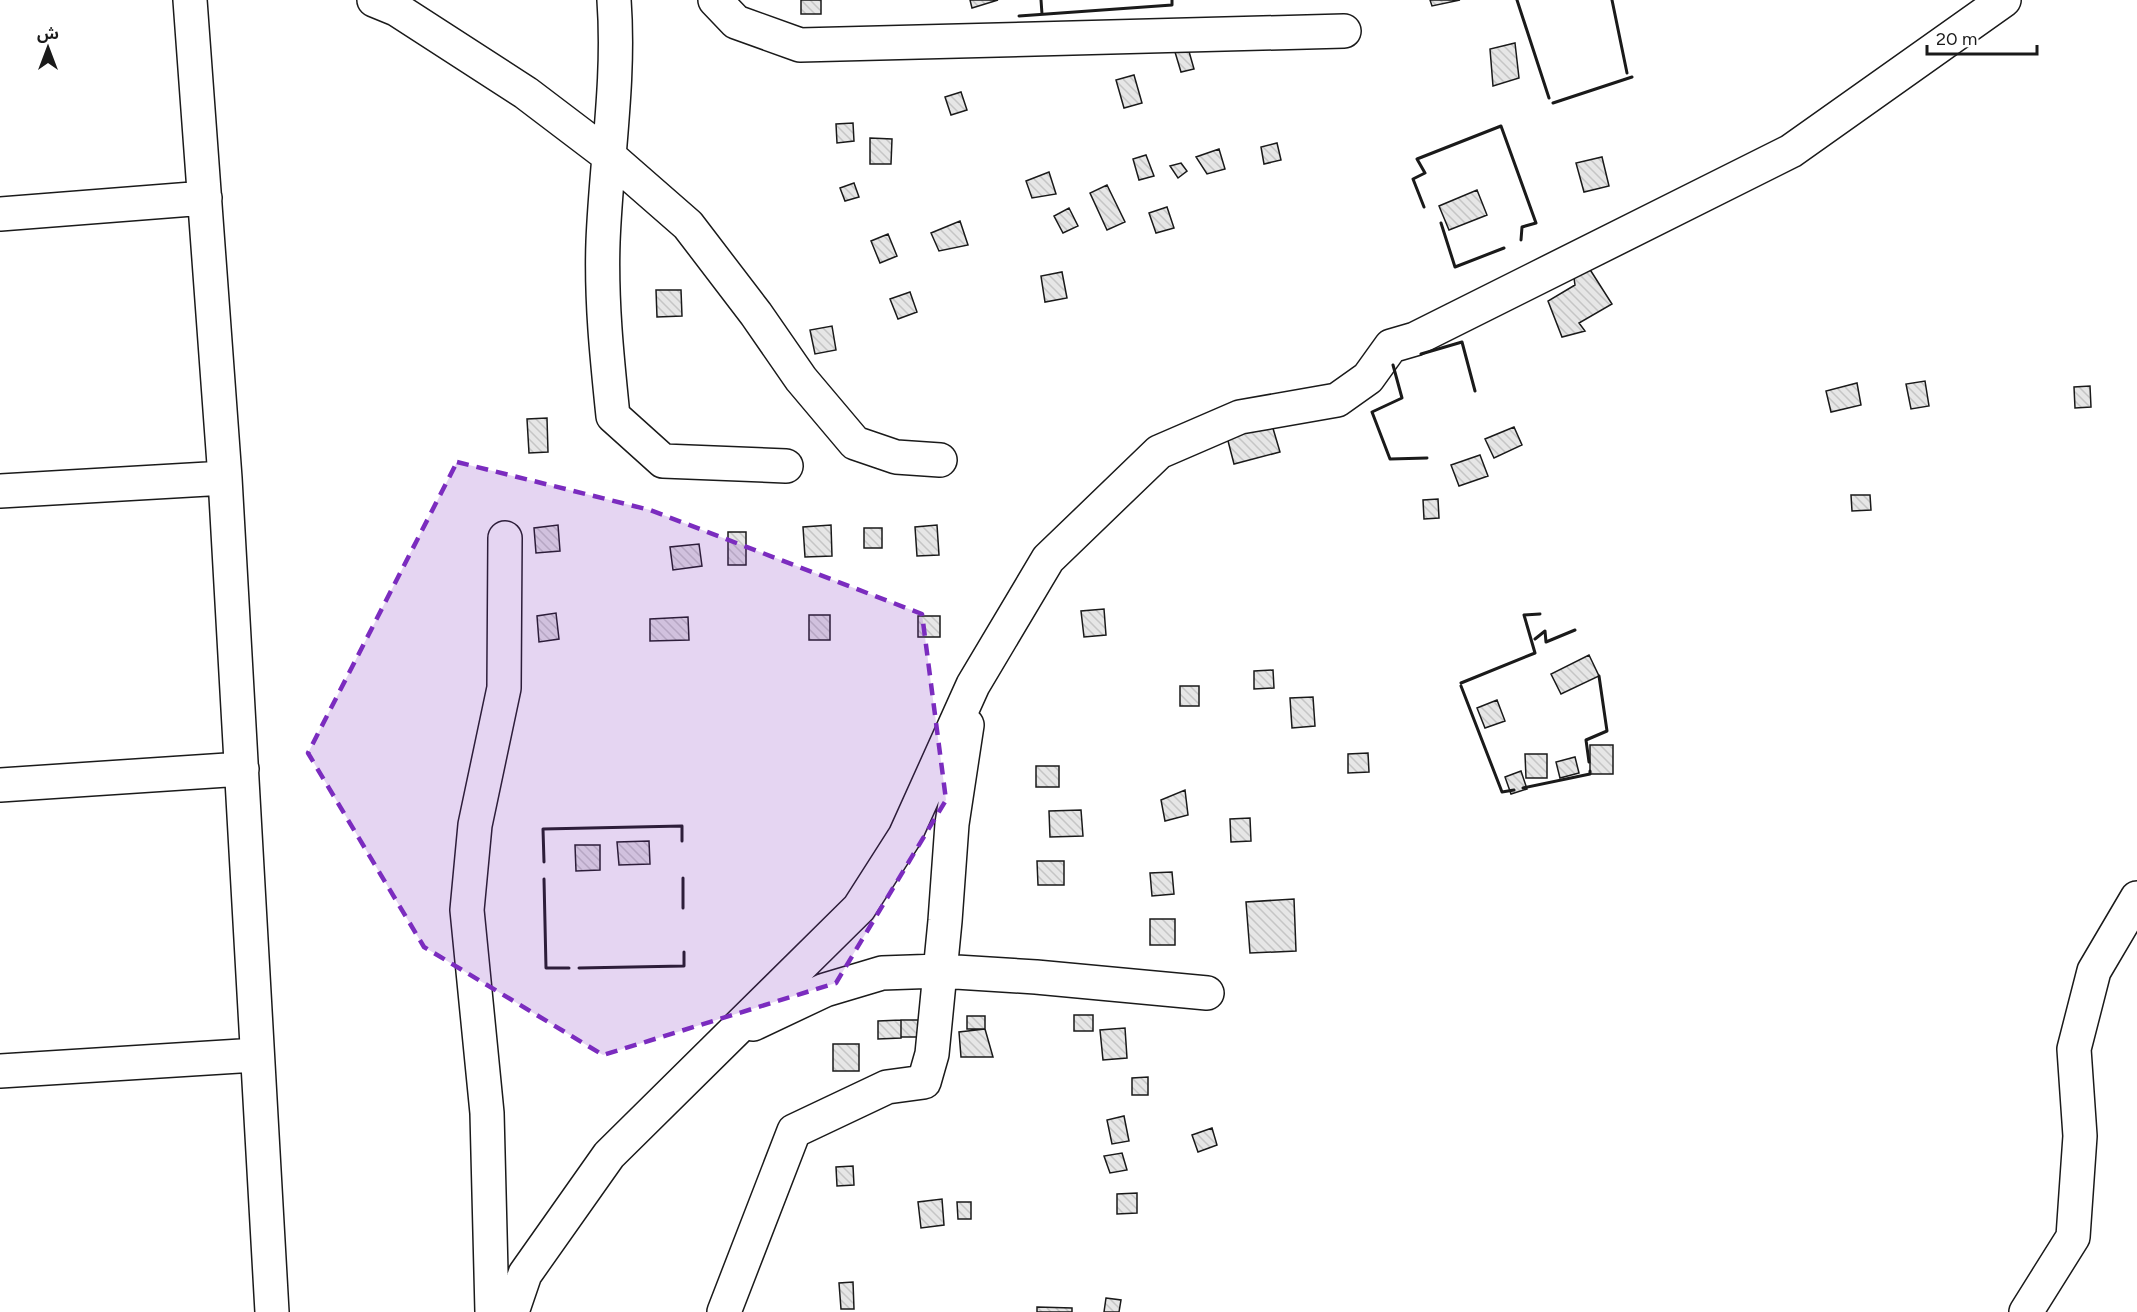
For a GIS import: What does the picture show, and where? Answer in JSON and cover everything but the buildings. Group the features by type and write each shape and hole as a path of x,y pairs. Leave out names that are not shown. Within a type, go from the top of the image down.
{"street":[{"path":"190,0 225,478 272,1312"},
{"path":"374,0 396,9 526,93 609,156 688,225 756,314 801,379 855,443 896,457 940,460"},
{"path":"614,0 613,104 603,242 603,323 613,416 663,461 786,466"},
{"path":"715,0 736,22 800,45 1344,31"},
{"path":"1854,106 1964,0"},
{"path":"512,1312 525,1274 609,1155 858,908 905,836 973,685 1048,559 1159,452 1240,417 1337,400 1368,378 1391,346 1426,334 1791,151 2004,0"},
{"path":"0,214 205,198"},
{"path":"0,491 225,478"},
{"path":"492,1312 487,1113 467,910 475,825 504,688 506,538"},
{"path":"724,1312 794,1131 887,1088 924,1082 932,1054 952,824 973,685"},
{"path":"0,784 242,769"},
{"path":"2026,1312 2073,1238 2080,1136 2074,1049 2094,971 2137,898"},
{"path":"729,1035 825,990 882,973 940,971 1036,977 1208,993"},
{"path":"0,1071 257,1055"}],"highlighted area":[{"path":"457,462 650,510 922,614 946,800 836,983 603,1055 424,947 308,753"}],"wall":[{"path":"1041,0 1042,14"},
{"path":"1019,16 1172,5 1172,0"},
{"path":"1517,0 1549,98"},
{"path":"1612,0 1627,73"},
{"path":"1553,103 1632,77"},
{"path":"1424,207 1413,179 1425,173 1417,159 1501,126 1536,223 1522,227 1521,240"},
{"path":"1441,223 1455,267 1504,248"},
{"path":"1421,354 1462,342 1475,391"},
{"path":"1393,365 1402,398 1372,412 1390,459 1427,458"},
{"path":"1461,683 1535,653 1524,615 1540,614"},
{"path":"1535,639 1545,631 1546,642 1575,630"},
{"path":"1589,762 1586,740 1607,731 1599,676"},
{"path":"1461,686 1502,792 1514,790"},
{"path":"1523,788 1590,774 1590,771"},
{"path":"544,862 543,829 682,826 682,841"},
{"path":"683,878 683,908"},
{"path":"544,879 546,968 569,968"},
{"path":"579,968 684,966 684,952"}]}
